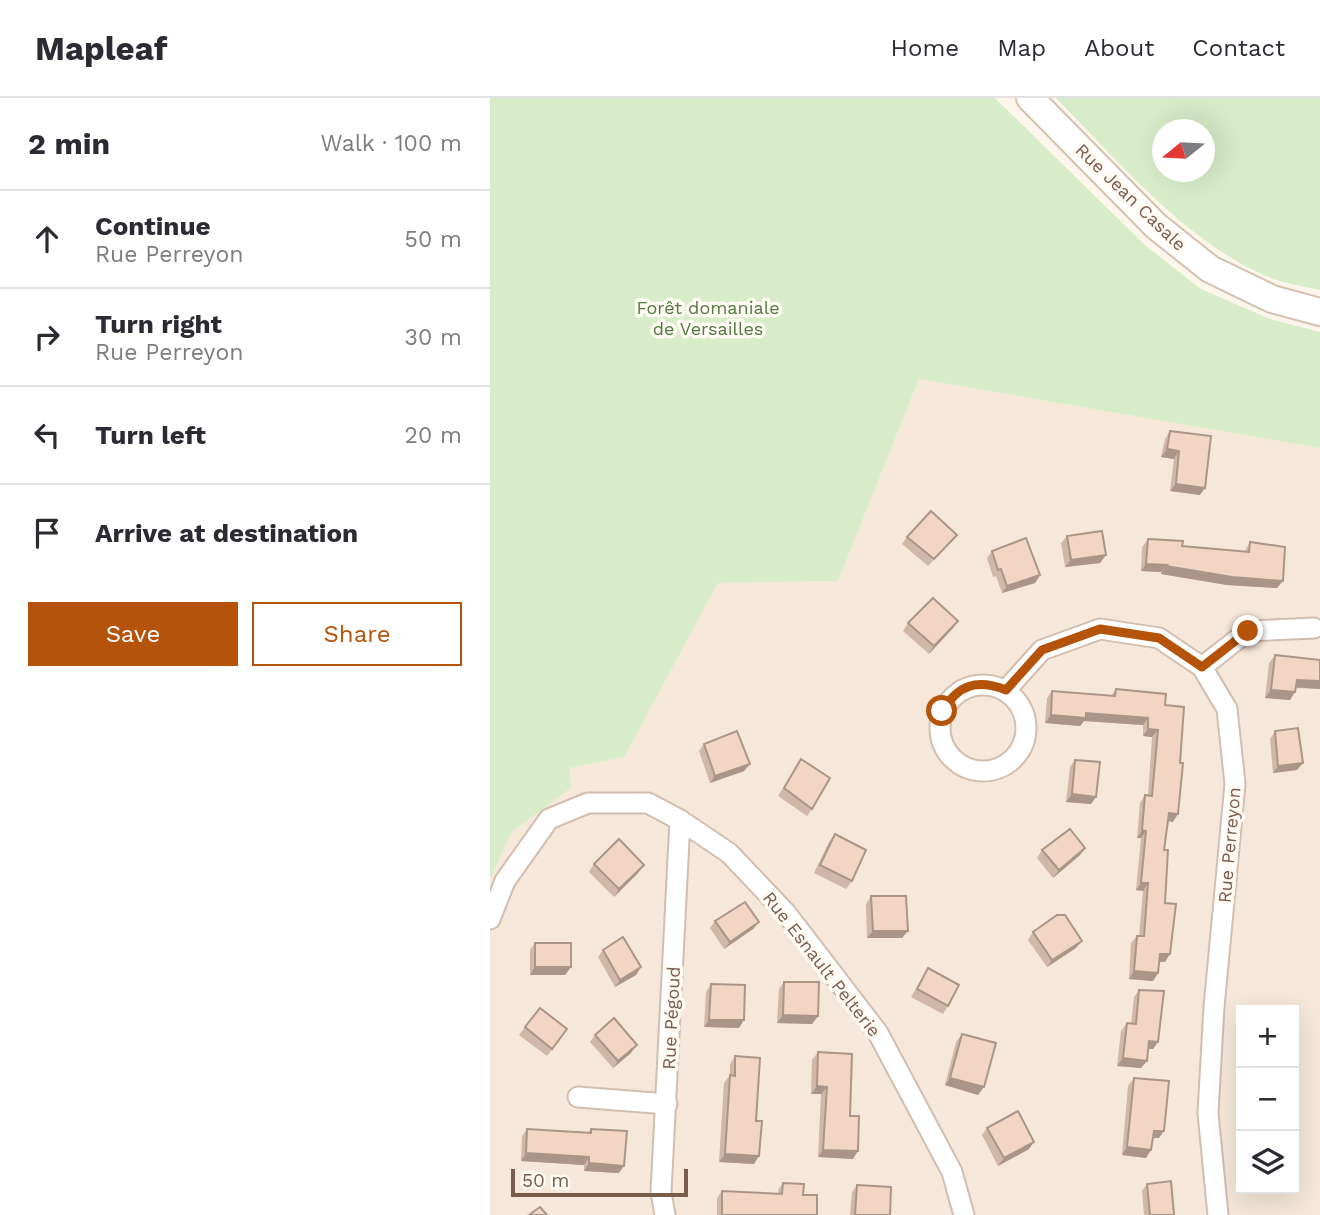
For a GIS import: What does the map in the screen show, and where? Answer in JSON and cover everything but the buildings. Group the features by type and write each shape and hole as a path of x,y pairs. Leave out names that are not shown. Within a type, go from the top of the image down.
{"main road":[{"name":"Rue Jean Casale","path":"1030,98 1156,226 1210,269 1272,299 1320,312"}],"street":[{"path":"1202,667 1248,631 1314,628"},
{"name":"Rue Perreyon","path":"1006,690 1042,650 1100,629 1159,638 1202,667 1227,709 1235,784 1214,1007 1208,1113 1218,1215"},
{"path":"976,684 1006,690 1016,699 1026,724 1020,751 1011,761 985,772 959,764 948,754 940,733 942,711 950,698 962,689 976,684"},
{"name":"Rue Esnault Pelterie","path":"490,919 505,881 550,820 588,803 648,803 680,820 729,853 786,912 878,1034 952,1172 964,1215"},
{"name":"Rue Pégoud","path":"665,1215 661,1192 680,820"},
{"path":"578,1097 667,1104"}],"shaded area":[{"path":"919,379 1320,448 1320,1215 490,1215 490,879 512,832 571,788 570,768 624,756 718,583 838,581"}],"green space":[{"name":"Forêt domaniale de Versailles","path":"490,98 995,98 1146,246 1201,289 1270,319 1320,332 1320,448 919,379 838,581 718,583 624,757 570,768 571,788 512,832 490,879"},
{"path":"1056,98 1320,98 1320,290 1273,279 1242,264 1184,224 1130,174"}],"route":[{"path":"942,711 950,698 962,689 976,684 1006,690 1042,650 1100,629 1159,638 1202,667 1248,631"}]}
